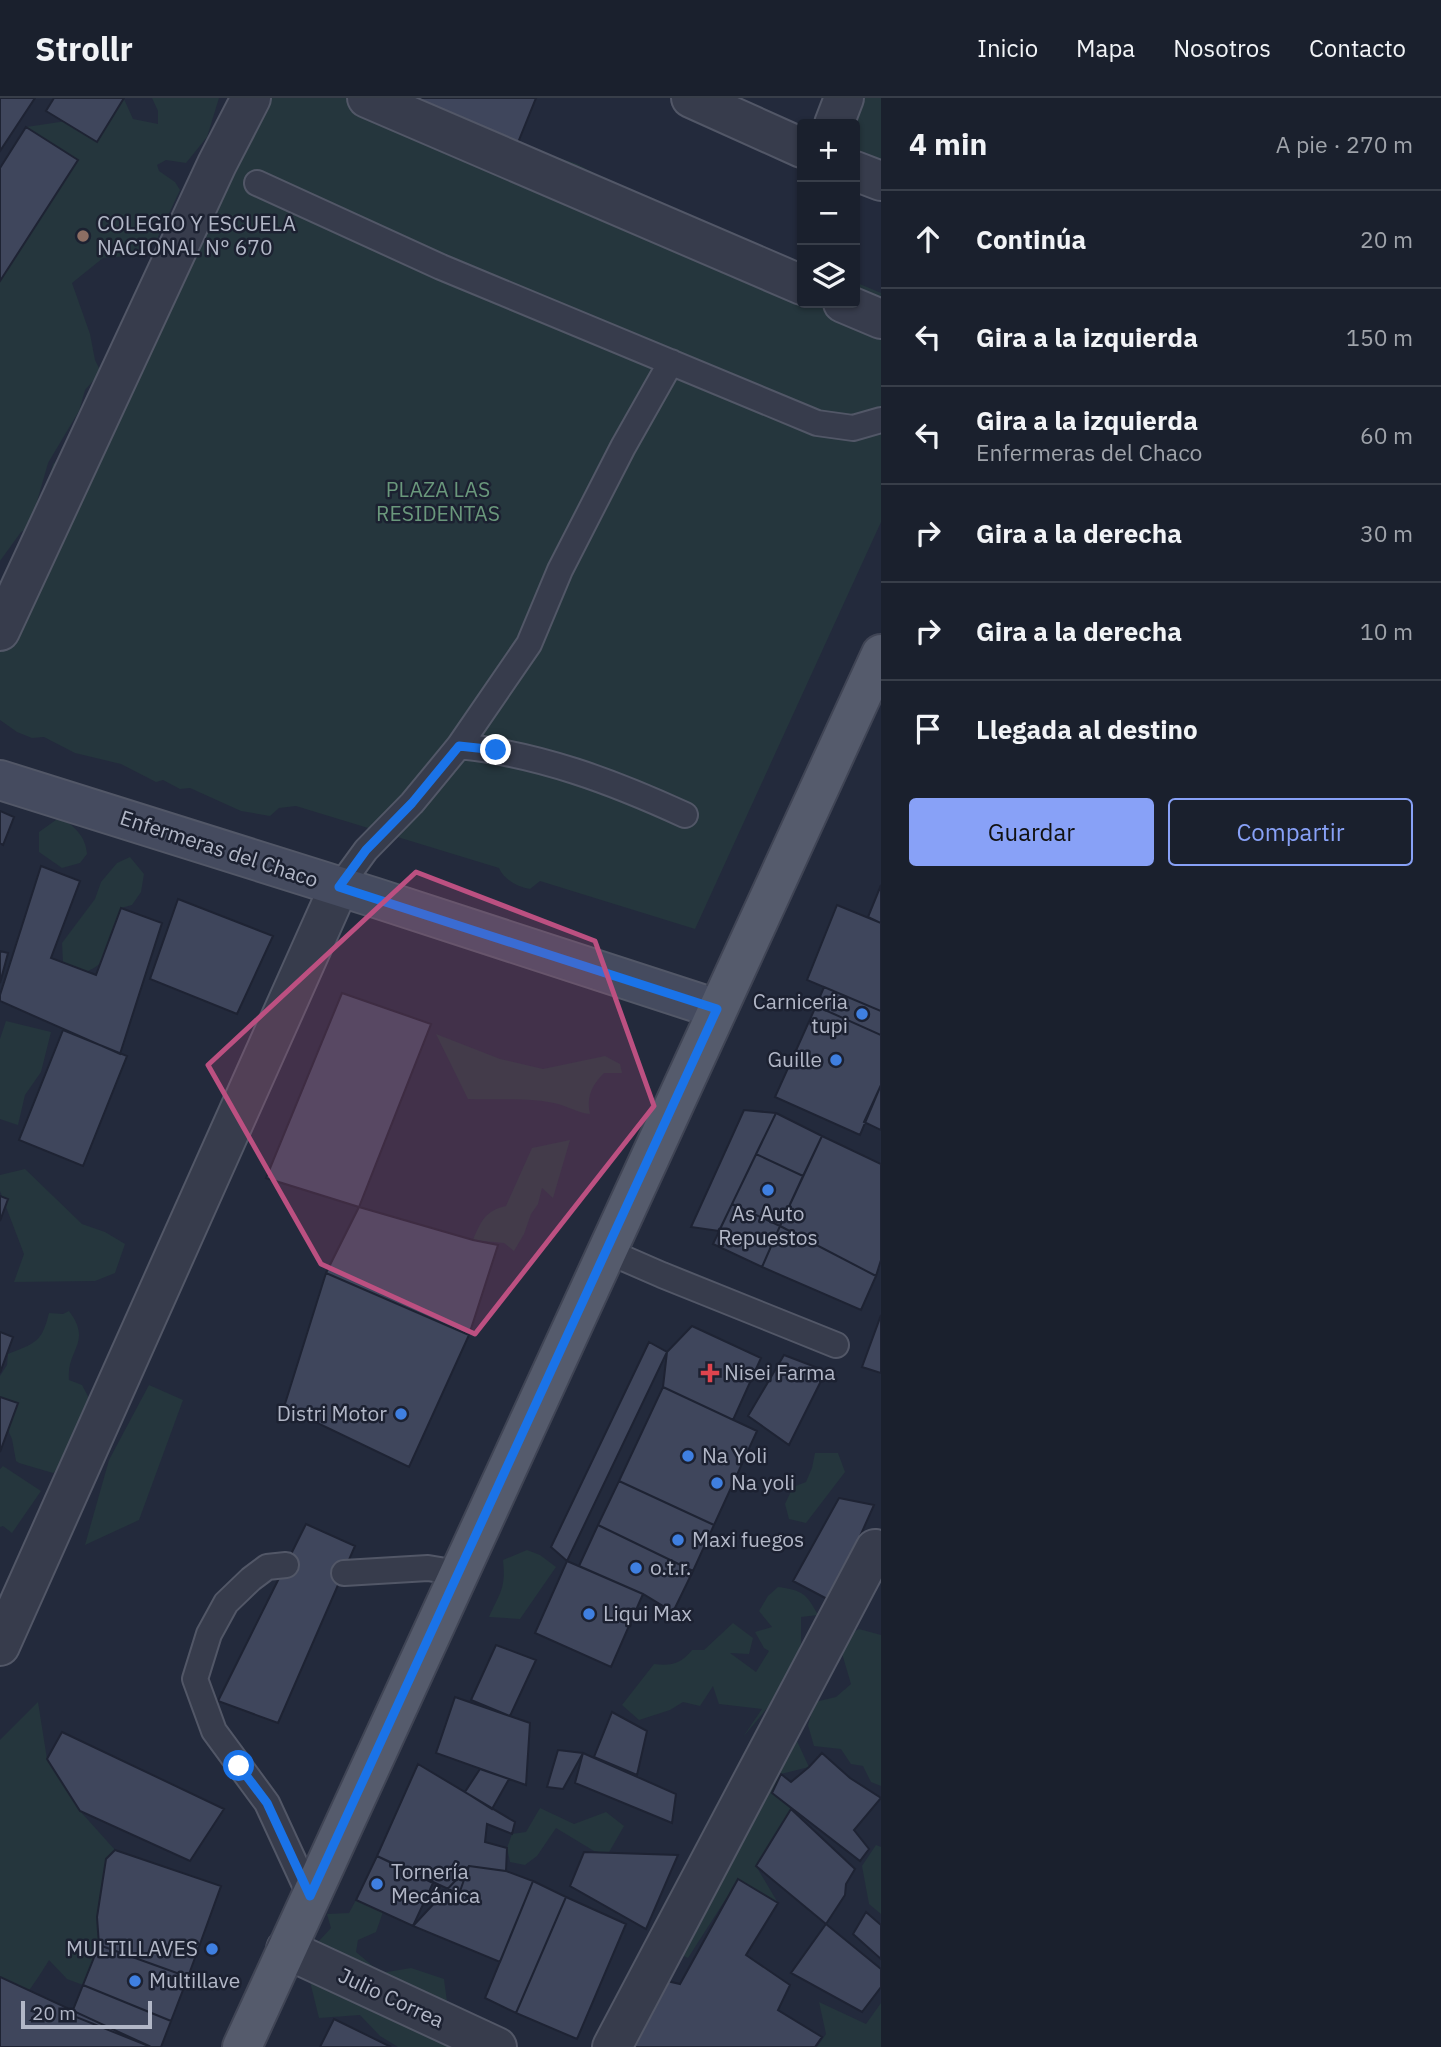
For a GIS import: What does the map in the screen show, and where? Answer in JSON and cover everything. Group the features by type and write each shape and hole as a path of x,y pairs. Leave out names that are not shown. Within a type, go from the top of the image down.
{"main road":[{"path":"242,2047 881,654"},
{"name":"Enfermeras del Chaco","path":"0,780 717,1009"}],"street":[{"path":"0,631 217,164 251,98"},
{"path":"367,98 797,283"},
{"path":"691,98 797,146"},
{"path":"836,119 844,98"},
{"path":"860,173 881,181"},
{"path":"855,308 881,319"},
{"path":"0,1646 339,887"},
{"path":"612,2047 875,1549"},
{"name":"Julio Correa","path":"286,1949 497,2047"}],"lane":[{"path":"257,183 441,267 817,424 853,428 881,420"},
{"path":"339,887 366,850 412,803 459,746 529,644 560,570 623,447 671,362"},
{"path":"459,746 496,750 599,778 685,815"},
{"path":"607,1251 836,1345"},
{"path":"286,1565 267,1567 226,1603 209,1634 195,1679 214,1731 267,1803 310,1896"},
{"path":"344,1573 428,1568 458,1573"}],"highlighted area":[{"path":"416,872 595,941 654,1106 475,1334 321,1264 208,1065"}],"green space":[{"name":"PLAZA LAS RESIDENTAS","path":"152,98 219,98 207,137 186,163 166,160 157,165 159,171 175,182 180,190 152,246 128,256 103,258 72,283 101,372 85,390 79,411 48,463 33,523 44,501 53,464 61,457 78,422 88,418 96,407 114,403 243,141 230,115 230,98 413,98 441,115 467,120 534,153 577,164 679,219 719,228 797,267 797,308 860,308 860,284 881,293 881,522 695,929 540,881 530,889 525,888 508,879 499,868 296,806 279,808 270,816 241,811 190,788 180,789 163,780 156,782 121,764 75,753 44,737 32,738 17,732 0,720 0,617 10,592 14,568 27,551 32,527 21,532 0,561 0,205 43,195 19,181 26,127 87,118 105,100 124,99 133,119 158,124 158,111"},
{"path":"851,98 881,98 881,170 860,158 860,119 843,119"},
{"path":"60,817 78,832 87,854 80,863 62,868 39,852 39,832"},
{"path":"130,857 144,874 141,892 132,905 121,908 103,960 86,972 63,963 62,943 95,899 101,882 117,863"},
{"path":"6,1021 51,1032 41,1072 25,1095 18,1125 0,1119 0,1039"},
{"path":"436,1034 500,1059 543,1069 605,1056 620,1064 622,1073 604,1073 596,1082 590,1097 590,1114 537,1100 468,1099"},
{"path":"570,1140 553,1198 542,1188 538,1204 514,1251 504,1243 473,1240 485,1218 493,1211 506,1206 532,1148"},
{"path":"25,1169 82,1224 105,1232 125,1244 115,1273 95,1281 14,1282 24,1254 0,1191 0,1175"},
{"path":"69,1311 76,1322 79,1339 69,1369 69,1380 82,1385 91,1402 63,1467 53,1473 16,1461 12,1439 2,1417 0,1376 7,1365 8,1354 25,1347 40,1336 49,1313 63,1314"},
{"path":"149,1385 183,1400 139,1520 85,1545 109,1460"},
{"path":"815,1453 838,1453 845,1472 806,1523 789,1519 785,1504 793,1487 806,1482"},
{"path":"3,1466 41,1491 12,1533 3,1526 0,1527 0,1469"},
{"path":"527,1550 540,1555 556,1567 520,1619 489,1617 503,1584 503,1560"},
{"path":"778,1587 803,1594 818,1615 801,1617 801,1643 790,1681 743,1737 762,1709 719,1704 713,1686 700,1706 683,1702 670,1710 639,1720 622,1705 654,1664 675,1663 692,1650 704,1650 733,1623 753,1638 749,1654 730,1653 756,1672 769,1651 764,1648 755,1632 772,1627 759,1611 768,1596"},
{"path":"859,1629 881,1635 881,1786 871,1782 863,1766 851,1764 841,1749 814,1746 808,1725 815,1702 836,1697 851,1684 838,1640"},
{"path":"38,1702 47,1759 80,1811 115,1850 106,1859 97,1917 99,1945 83,1985 67,1979 49,1960 20,2001 0,2018 0,1740"},
{"path":"791,1728 809,1767 781,1774 772,1793 791,1809 756,1866 778,1903 738,1880 688,1958 664,1946"},
{"path":"540,1808 574,1824 606,1812 624,1826 608,1854 594,1851 556,1828 537,1856 525,1865 510,1862 507,1848 512,1834 526,1832"},
{"path":"876,1845 881,1847 881,1914 869,1904 862,1866"},
{"path":"356,1900 383,1912 376,1932 358,1940 356,1952 381,1973 411,1968 444,1979 450,2025 483,2047 398,2047 380,2036 360,2015 319,2018 304,1957 331,1928 327,1914 349,1913"},
{"path":"819,2002 866,2024 881,2003 881,2047 817,2047 826,2034"}],"building":[{"path":"0,98 35,98 0,151"},
{"path":"54,98 124,98 97,142 46,111"},
{"path":"399,98 536,98 517,145"},
{"path":"26,127 78,160 0,281 0,168"},
{"path":"0,811 14,817 3,845 0,843"},
{"path":"41,866 80,881 51,958 96,975 121,908 162,923 120,1054 0,1001"},
{"path":"881,885 881,923 868,917"},
{"path":"178,899 273,936 237,1014 150,979"},
{"path":"837,905 881,923 881,1011 807,980"},
{"path":"0,951 8,953 0,983"},
{"name":"Carniceria tupi","path":"824,987 881,1011 881,1035 816,1006"},
{"path":"342,993 431,1024 359,1207 266,1178"},
{"name":"Guille","path":"816,1006 881,1035 881,1085 860,1135 775,1097"},
{"path":"63,1030 127,1056 83,1166 19,1140"},
{"path":"881,1085 881,1130 864,1122"},
{"path":"744,1110 776,1113 719,1231 691,1227"},
{"path":"776,1113 822,1136 803,1176 756,1154"},
{"path":"822,1136 881,1164 881,1260 876,1276 780,1226"},
{"name":"As Auto Repuestos","path":"756,1154 803,1176 780,1226 732,1204"},
{"path":"0,1196 8,1199 0,1221"},
{"path":"732,1204 780,1226 762,1267 713,1244"},
{"path":"359,1207 498,1245 469,1335 326,1273"},
{"path":"780,1226 876,1276 861,1310 762,1267"},
{"path":"326,1273 469,1335 409,1467 284,1407"},
{"path":"881,1315 881,1373 862,1367"},
{"name":"Nisei Farma","path":"692,1326 761,1358 733,1420 663,1387 667,1352"},
{"path":"0,1332 13,1337 0,1373"},
{"path":"649,1342 667,1352 567,1561 551,1547"},
{"path":"784,1355 826,1371 789,1445 748,1416"},
{"name":"Na Yoli","path":"663,1387 757,1431 714,1525 619,1481"},
{"path":"0,1397 18,1403 0,1452"},
{"name":"Maxi fuegos","path":"619,1481 714,1525 693,1571 598,1525"},
{"path":"839,1498 874,1505 831,1601 793,1581"},
{"path":"306,1524 355,1546 278,1723 218,1701"},
{"name":"o.t.r.","path":"598,1525 693,1571 673,1612 643,1594 579,1566"},
{"name":"Liqui Max","path":"567,1561 643,1594 611,1667 535,1633"},
{"path":"496,1645 536,1660 510,1716 471,1700"},
{"path":"455,1697 530,1723 526,1785 436,1753"},
{"path":"612,1712 647,1731 637,1775 594,1757"},
{"path":"62,1732 224,1809 190,1861 80,1811 47,1759"},
{"path":"558,1750 583,1753 563,1789 547,1787"},
{"path":"583,1753 676,1794 672,1823 575,1783"},
{"path":"822,1753 850,1778 881,1798 854,1830 869,1849 860,1861 772,1793 781,1774 791,1782"},
{"path":"418,1764 515,1822 512,1834 487,1824 485,1842 507,1848 506,1871 469,1866 459,1894 377,1856"},
{"path":"480,1769 509,1779 492,1809 465,1792"},
{"path":"791,1809 855,1869 846,1884 845,1895 826,1924 756,1866"},
{"path":"115,1850 221,1886 188,1977 99,1945 97,1917 106,1859"},
{"path":"584,1852 678,1855 646,1929 570,1886"},
{"path":"377,1856 433,1883 413,1926 356,1900"},
{"path":"469,1866 506,1871 533,1881 500,1962 413,1926"},
{"path":"738,1879 778,1903 746,1955 790,1985 778,2010 822,2037 815,2047 632,2047 667,1981 680,1984"},
{"path":"533,1881 566,1897 516,2013 485,1998"},
{"path":"566,1897 626,1924 577,2039 516,2013"},
{"path":"866,1912 881,1925 881,1959 853,1934"},
{"path":"826,1924 881,1969 881,1987 862,2012 791,1973"},
{"name":"Multillave","path":"99,1945 188,1977 171,2021 83,1985"},
{"path":"0,1977 149,2046 149,2047 0,2047"},
{"path":"83,1985 171,2021 161,2047 151,2047 71,2015"},
{"path":"334,2019 391,2047 320,2047"}],"place":[{"name":"COLEGIO Y ESCUELA NACIONAL N° 670","path":"83,236"},
{"name":"Carniceria tupi","path":"862,1014"},
{"name":"Guille","path":"836,1060"},
{"name":"As Auto Repuestos","path":"768,1190"},
{"name":"Nisei Farma","path":"710,1373"},
{"name":"Distri Motor","path":"401,1414"},
{"name":"Na Yoli","path":"688,1456"},
{"name":"Na yoli","path":"717,1483"},
{"name":"Maxi fuegos","path":"678,1540"},
{"name":"o.t.r.","path":"636,1568"},
{"name":"Liqui Max","path":"589,1614"},
{"name":"Tornería Mecánica","path":"377,1884"},
{"name":"MULTILLAVES","path":"212,1949"},
{"name":"Multillave","path":"135,1981"}],"route":[{"path":"239,1766 267,1803 310,1896 717,1009 339,887 366,850 412,803 459,746 496,750"}]}
